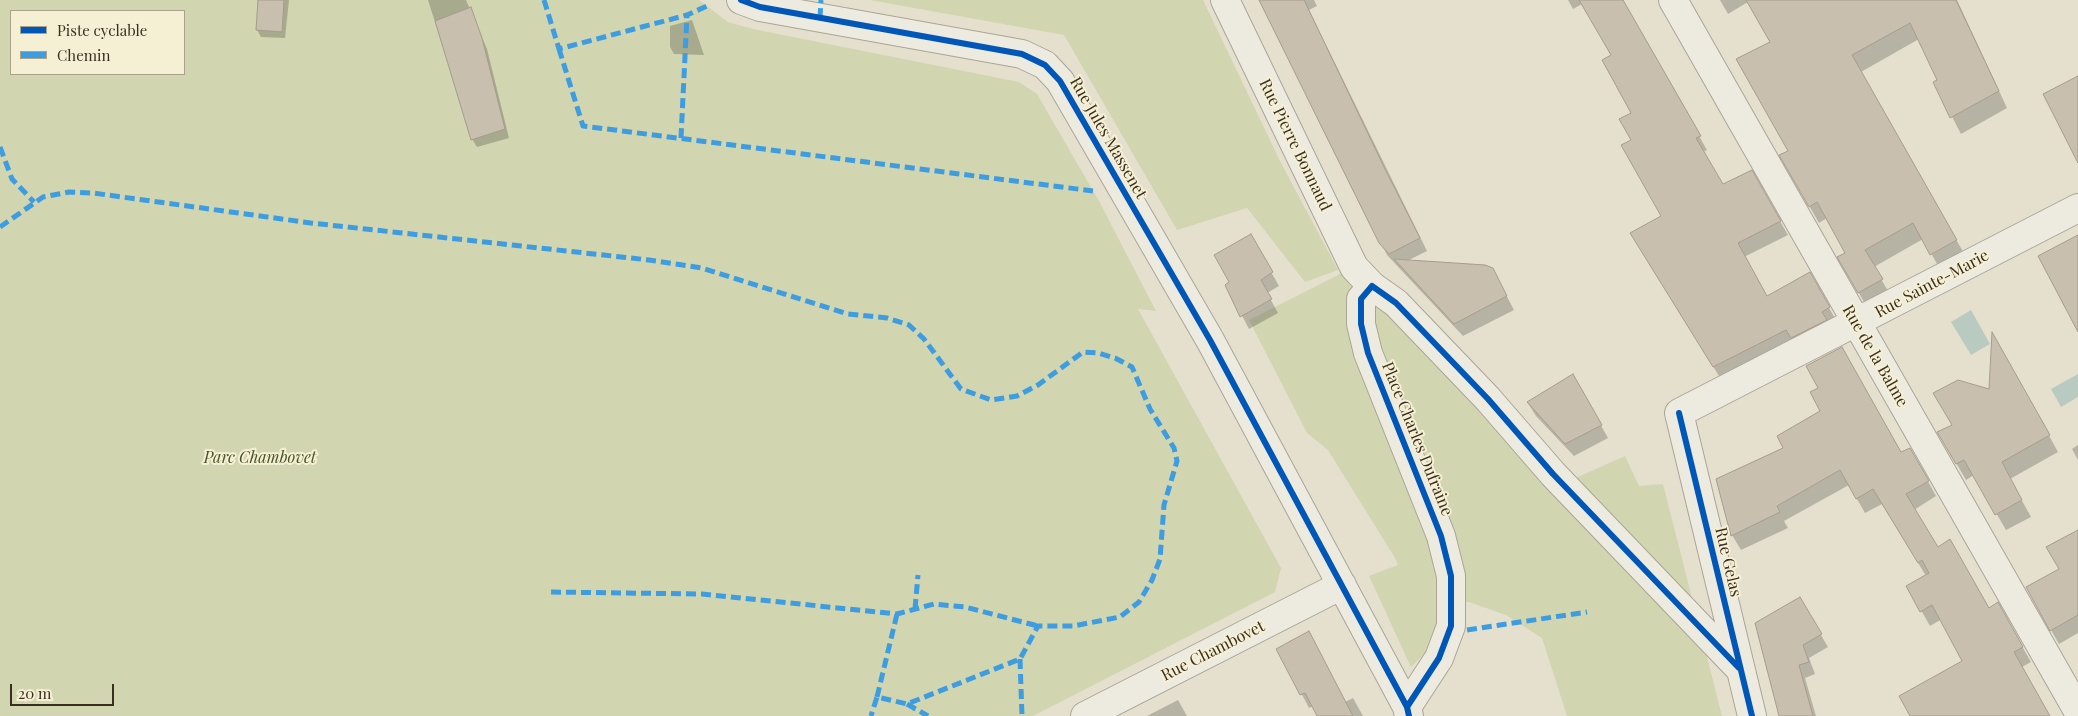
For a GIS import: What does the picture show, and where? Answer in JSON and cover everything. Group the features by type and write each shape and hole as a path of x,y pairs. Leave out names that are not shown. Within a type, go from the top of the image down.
{"street":[{"name":"Rue Jules Massenet","path":"741,0 760,7 1022,54 1045,65 1060,81 1210,340"},
{"name":"Rue Pierre Bonnaud","path":"1225,0 1354,267 1372,286"},
{"name":"Rue de la Balme","path":"1673,0 2078,711"},
{"name":"Rue Sainte-Marie","path":"1679,413 1856,324 2078,208"},
{"name":"Place Charles Dufraine","path":"1372,286 1361,299 1361,324 1368,352 1441,536 1452,576 1451,626 1439,658 1408,712"},
{"path":"1372,286 1396,303 1488,399 1553,474 1739,668"},
{"name":"Place Charles Dufraine","path":"1210,340 1408,712"},
{"name":"Rue Gelas","path":"1679,413 1752,716"},
{"name":"Rue Chambovet","path":"1085,716 1342,586"}],"green space":[{"name":"Parc Chambovet","path":"0,0 699,0 728,22 753,29 1019,82 1037,94 1099,201 1156,311 1138,309 1281,568 1275,592 1033,716 0,716"},
{"path":"870,0 1203,0 1280,161 1338,270 1305,282 1247,208 1177,230 1064,35"},
{"path":"1354,267 1562,484 1625,456 1639,486 1663,484 1722,716 1567,716 1542,638 1506,615 1469,602 1439,602 1435,637 1429,649 1411,667 1369,576 1398,565 1395,558 1328,450 1307,433 1249,320"}],"shaded area":[{"path":"1971,310 1990,344 1971,355 1951,322"},
{"path":"2078,374 2078,397 2061,407 2051,389"}],"building":[{"path":"258,0 284,0 282,32 256,30"},
{"path":"1259,0 1304,0 1420,238 1389,254 1379,243"},
{"path":"1579,0 1623,0 1701,136 1696,138 1723,184 1752,170 1781,221 1738,243 1767,296 1810,272 1830,307 1822,312 1827,320 1791,338 1786,330 1713,367 1630,233 1661,216 1621,145 1631,140 1619,119 1631,113 1602,60 1611,55"},
{"path":"1746,0 1956,0 1999,91 1950,118 1933,82 1937,80 1910,23 1852,55 1957,240 1930,255 1913,223 1865,250 1883,279 1858,293 1837,257 1845,253 1817,202 1809,207 1779,155 1788,151 1736,59 1770,42"},
{"path":"471,7 482,38 505,129 471,140 435,21"},
{"path":"2078,76 2078,163 2043,94"},
{"path":"1251,234 1273,272 1261,280 1272,299 1240,317 1225,285 1229,282 1214,255"},
{"path":"2078,235 2078,332 2038,256"},
{"path":"1394,259 1485,265 1493,268 1507,296 1454,324"},
{"path":"1992,332 2050,435 2002,462 2022,500 1995,515 1964,460 1956,464 1937,432 1952,425 1933,393 1958,380 1989,389"},
{"path":"1842,347 1901,452 1910,448 1929,481 1906,494 1938,547 1950,539 1989,608 1998,602 2023,647 2014,652 2050,716 1910,716 1899,696 1962,661 1932,605 1920,612 1906,586 1929,573 1922,560 1918,563 1873,489 1856,499 1840,470 1777,506 1780,512 1731,536 1716,479 1783,448 1777,436 1820,411 1810,392 1818,388 1806,366"},
{"path":"1573,374 1602,425 1565,444 1527,402"},
{"path":"2078,530 2078,615 2050,631 2026,587 2059,569 2046,547"},
{"path":"1800,597 1822,634 1803,645 1809,662 1799,665 1813,716 1779,716 1755,623"},
{"path":"1309,631 1353,716 1317,716 1305,693 1300,695 1276,649"}],"marked path":[{"path":"544,0 559,49 687,15 707,6"},
{"path":"820,18 821,0"},
{"path":"681,138 687,15"},
{"path":"559,49 583,126 1093,191"},
{"path":"0,147 12,179 34,202"},
{"path":"0,227 43,197 69,192 93,193 311,223 649,260 702,268 848,314 887,318 909,325 924,339 961,389 991,400 1017,396 1038,385 1083,352 1098,353 1115,358 1132,367 1150,409 1174,448 1177,461 1164,505 1160,559 1152,580 1139,602 1120,617 1073,626 1038,626 1020,659 907,704 877,697 871,716"},
{"path":"915,609 918,575"},
{"path":"551,592 702,594 897,614 934,604 965,607 1038,626"},
{"path":"1467,630 1587,612"},
{"path":"877,697 897,614"},
{"path":"1020,659 1022,716"},
{"path":"907,704 928,716"}],"cycle path":[{"path":"741,0 760,7 1022,54 1045,65 1060,81 1210,340 1407,707 1409,716"},
{"path":"1407,707 1439,658 1451,626 1451,576 1441,536 1368,353 1361,324 1361,299 1372,286 1396,303 1488,399 1553,474 1739,668"},
{"path":"1679,413 1752,716"}]}
